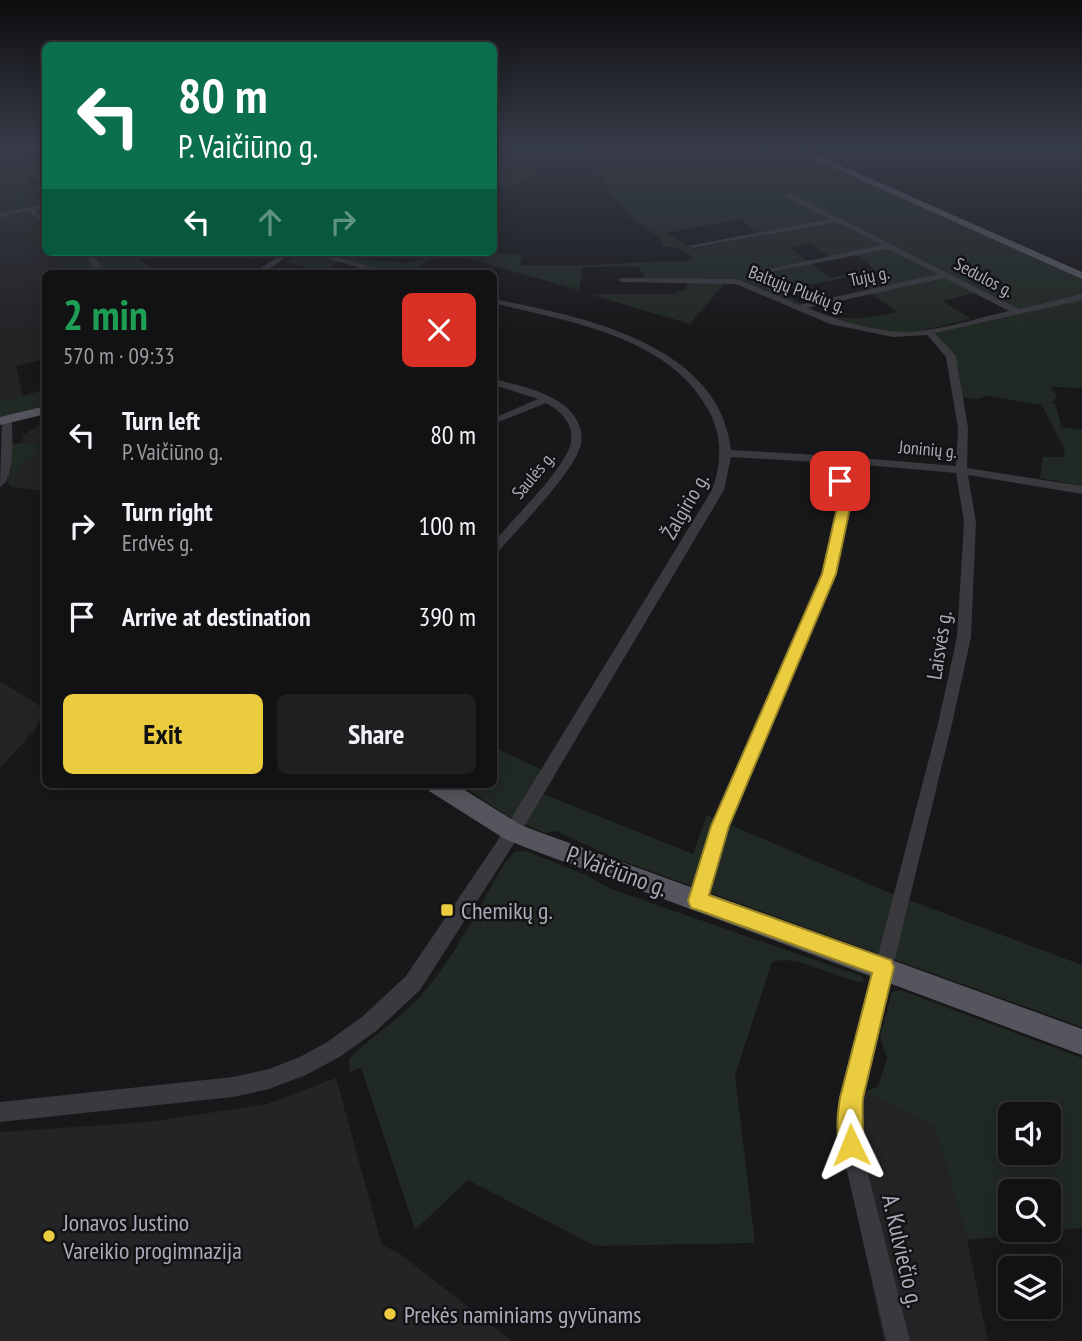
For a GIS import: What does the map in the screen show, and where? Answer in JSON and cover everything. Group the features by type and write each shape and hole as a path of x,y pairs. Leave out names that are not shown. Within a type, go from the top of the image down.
{"main road":[{"path":"930,209 1082,276"},
{"path":"4,420 42,411"},
{"name":"P. Vaičiūno g.","path":"443,788 513,832 1082,1042"}],"street":[{"path":"0,215 26,209"},
{"path":"29,209 42,220"},
{"name":"Sedulos g.","path":"815,209 1016,311"},
{"path":"692,246 837,220"},
{"path":"760,272 890,246"},
{"path":"262,270 285,256"},
{"path":"324,256 377,270"},
{"name":"Tujų g.","path":"796,308 947,275"},
{"name":"Baltųjų Plukių g.","path":"622,280 737,282 844,326 893,334 929,332 1082,297"},
{"name":"Žalgirio g.","path":"497,302 619,335 650,348 680,367 706,394 716,411 727,453 725,474 718,490 513,832"},
{"name":"Laisvės g.","path":"884,967 961,657 970,522 961,469 964,443 951,356 929,332"},
{"name":"Saulės g.","path":"497,383 545,400 568,415 576,434 570,457 497,545"},
{"path":"497,420 545,400"},
{"path":"0,483 6,466 4,420"},
{"name":"Joninių g.","path":"727,453 961,469 1023,477 1082,490"},
{"path":"698,901 720,826 829,574 844,503 836,459"},
{"path":"0,1112 233,1087 269,1079 315,1060 369,1024 413,983 513,832"},
{"name":"A. Kulviečio g.","path":"884,967 851,1098 849,1119 851,1145 898,1341"}],"shaded area":[{"path":"42,209 42,248 7,223 0,224 0,211"},
{"path":"624,209 926,209 1082,277 1082,296 1010,311 974,293 943,301 971,319 896,332 876,331 837,321 743,281 732,279 725,283 690,324 589,294 671,294 687,289 686,282 644,281 644,275 638,267 583,267 579,290 458,256 522,254 520,265 686,261 692,257 678,248 661,246 662,239 630,217","holes":["740,219 760,236 693,249 667,233","809,243 830,257 853,252 874,269 831,278 790,248","848,277 897,312 864,318 836,317 810,308 781,291"]},
{"path":"7,223 42,247 42,256 55,256 67,270 42,270 42,360 16,366 23,395 0,401 0,224"},
{"path":"53,256 136,256 153,270 67,270"},
{"path":"294,256 357,256 359,259 407,263 436,256 415,270 367,270 339,262 326,270 315,270 285,262"},
{"path":"1082,299 1082,388 1051,387 1057,397 1052,403 1056,405 1061,427 1082,430 1082,486 1040,478 1043,457 1063,457 1065,450 1042,405 988,396 976,399 961,397 956,362 936,334"},
{"path":"42,391 42,408 0,418 0,401"},
{"path":"42,423 42,448 31,442 23,443 23,435"},
{"path":"31,442 42,450 20,466 13,485 9,485 9,482 6,482 11,468 12,444"},
{"path":"42,450 42,491 12,487 20,466"},
{"path":"0,681 42,707 42,715 34,731 0,768"},
{"path":"497,748 555,776 544,794 693,854 707,815 893,894 1082,965 1082,1027 617,859 556,831 545,833 506,815 465,788 497,788"},
{"path":"526,851 586,875 611,889 861,976 865,982 795,961 772,962 735,1075 755,1243 595,1246 468,1180 415,1230 361,1068 350,1072 349,1059 401,1015 431,984 505,862 515,852"},
{"path":"900,990 1082,1058 1082,1228 1061,1230 1061,1179 998,1179 998,1237 967,1240 935,1128 866,1092 878,1086 887,1058 880,1037 892,992"},
{"path":"336,1078 382,1245 399,1253 512,1341 0,1341 0,1132 148,1122 267,1104"},
{"path":"866,1092 935,1128 967,1240 988,1341 884,1341 836,1115"}],"place":[{"name":"Chemikų g.","path":"447,910"},
{"name":"Jonavos Justino Vareikio progimnazija","path":"49,1236"},
{"name":"Prekės naminiams gyvūnams","path":"390,1314"}],"route":[{"path":"840,481 844,503 829,574 720,826 698,901 884,967 851,1098 851,1145"}]}
